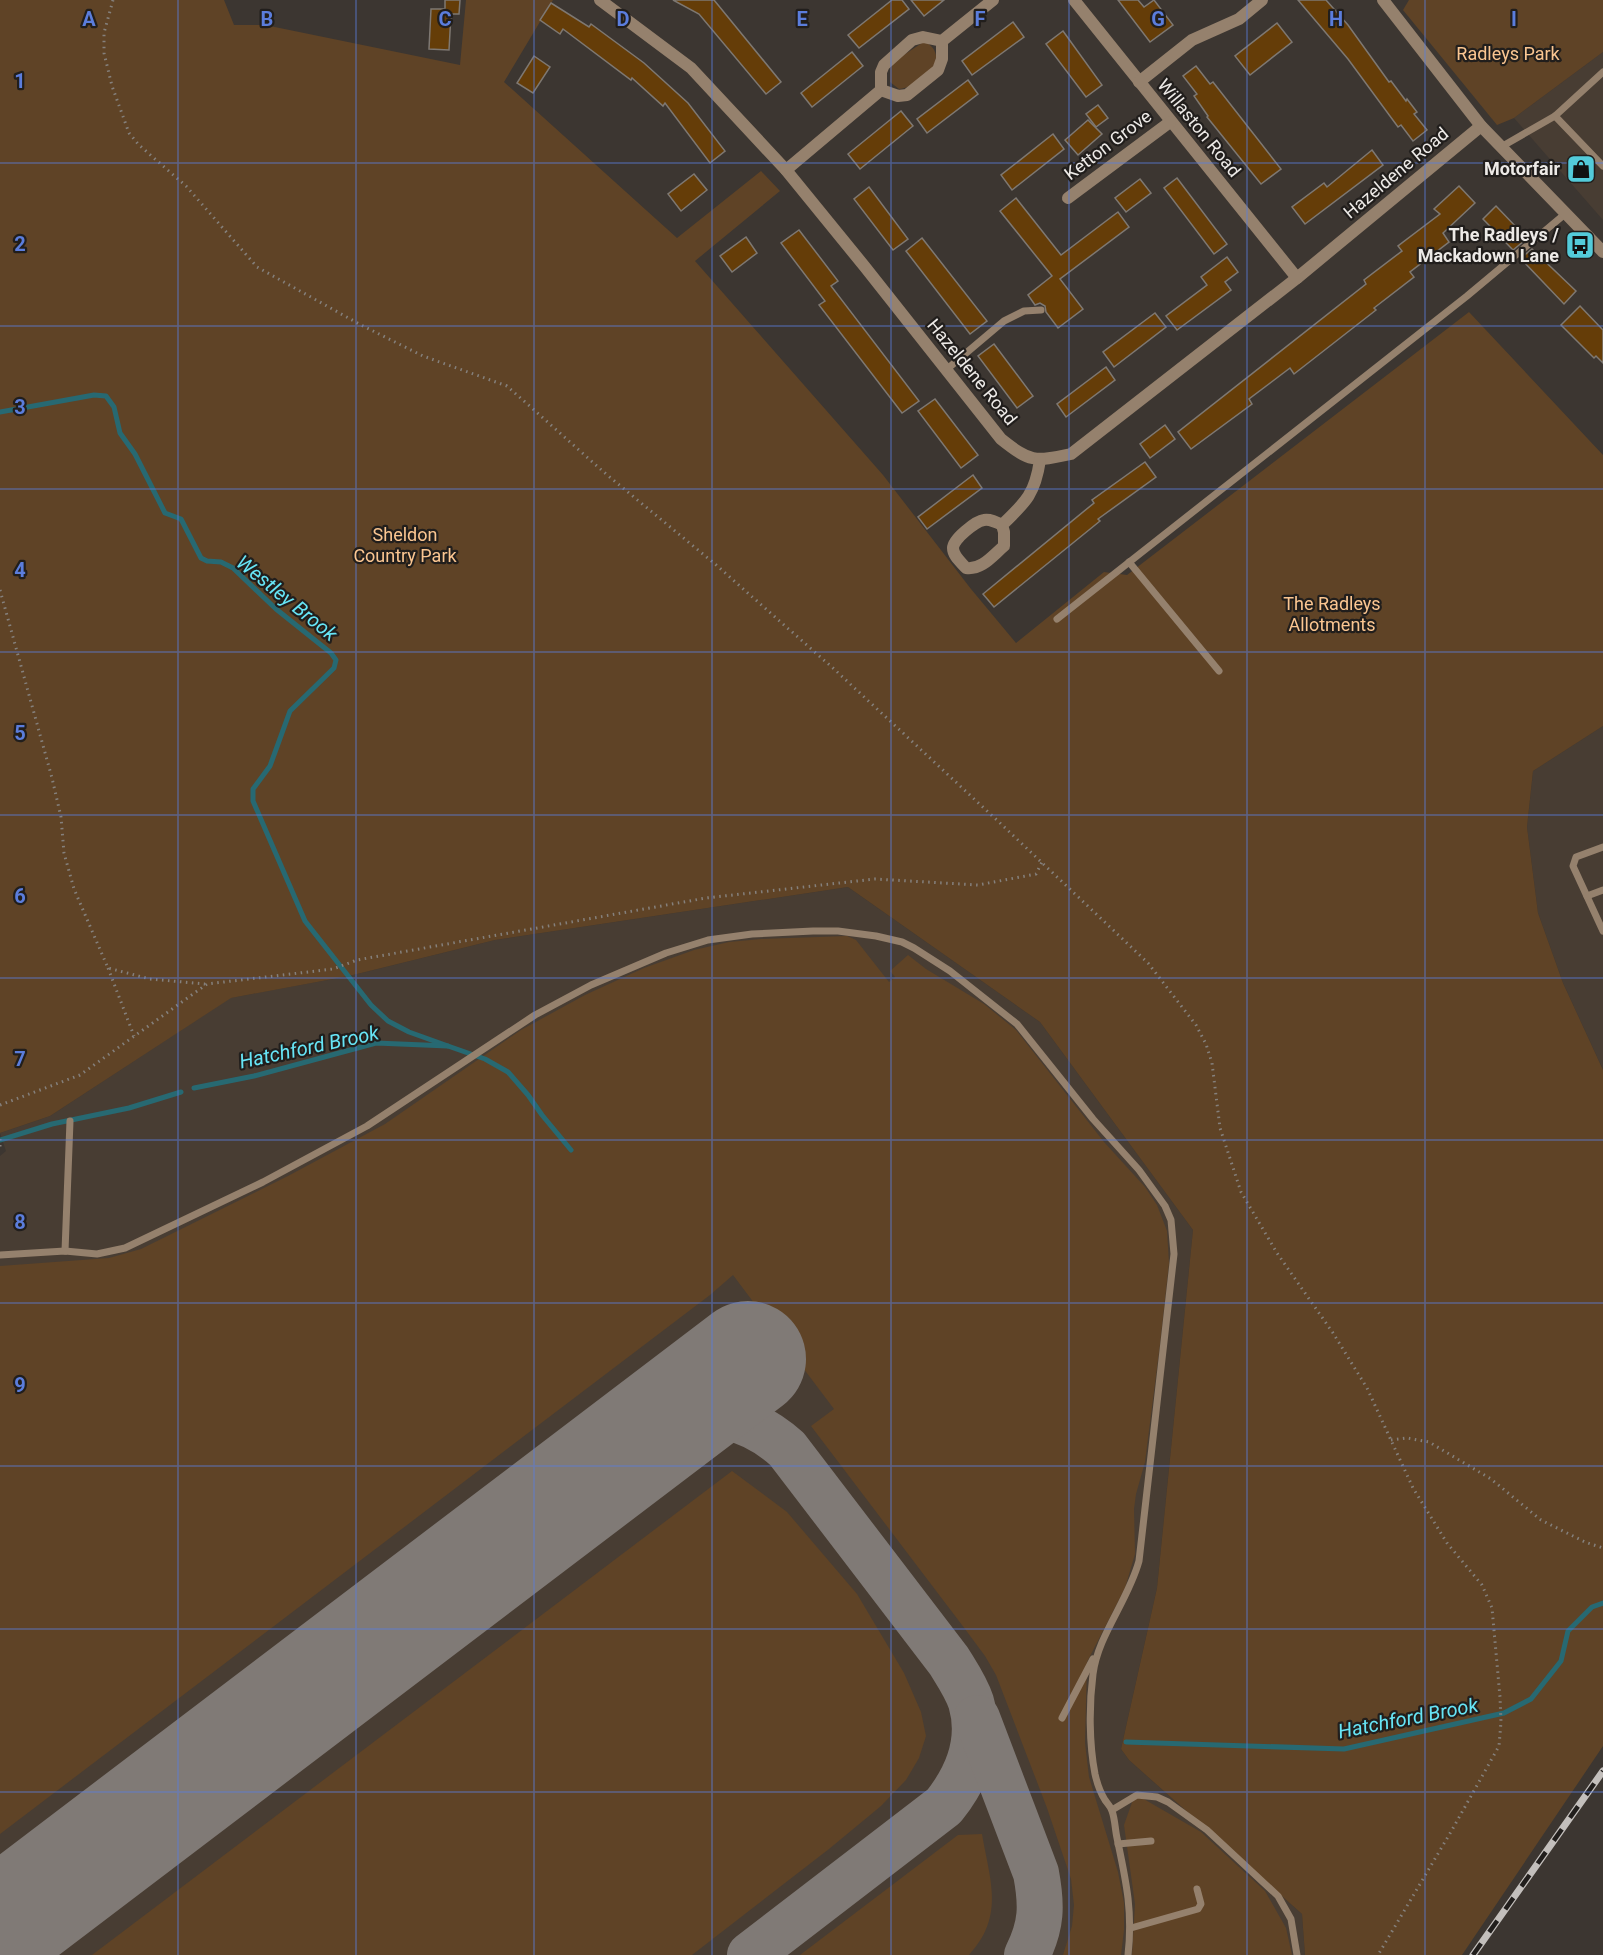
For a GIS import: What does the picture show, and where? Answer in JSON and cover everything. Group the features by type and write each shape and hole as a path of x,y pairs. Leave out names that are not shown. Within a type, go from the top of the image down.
{"street":[{"name":"Hazeldene Road","path":"600,0 691,68 786,170 1001,439 1019,453 1040,460 1071,454 1297,278 1481,126"},
{"path":"942,41 993,0"},
{"name":"Willaston Road","path":"1074,0 1297,278"},
{"path":"1139,82 1192,40 1239,19 1262,0"},
{"path":"1383,0 1481,126 1603,252"},
{"path":"881,90 880,80 884,65 912,40 923,37 942,41"},
{"path":"881,90 898,96 907,95 938,70 942,59 942,41"},
{"path":"786,170 881,90"},
{"name":"Ketton Grove","path":"1068,198 1170,122"},
{"path":"1002,525 1027,501 1037,479 1040,460"},
{"path":"982,520 994,521 1002,525 1004,546 982,565 974,569 966,568 956,556 953,548 955,539 982,520"}],"lane":[{"path":"1501,147 1555,116 1603,72"},
{"path":"1555,116 1603,166"},
{"path":"1057,619 1467,296 1565,214"},
{"path":"946,370 1004,321 1024,311 1041,310"},
{"path":"1129,562 1220,671"},
{"path":"1603,847 1576,857 1573,866 1603,931"},
{"path":"1587,896 1603,890"},
{"path":"0,1255 65,1251 97,1254 116,1251 148,1238 262,1182 367,1126 535,1015 591,985 666,953 725,937 813,931 838,931 902,942 950,971 1017,1024 1151,1187 1165,1206 1171,1220 1174,1254 1139,1561 1126,1597 1062,1718"},
{"path":"65,1251 70,1121"},
{"path":"1097,1650 1091,1700 1094,1763 1099,1788 1112,1810 1130,1900 1131,1928 1128,1955"},
{"path":"1112,1810 1137,1795 1157,1797 1208,1830 1278,1896 1291,1919 1298,1955"},
{"path":"1118,1844 1151,1841"},
{"path":"1131,1928 1198,1909 1201,1904 1197,1889"}],"path":[{"path":"113,0 104,33 104,53 112,86 129,133 139,145 186,186 257,267 361,325 423,356 507,386 606,474 715,564 825,661 1042,862 1148,963 1196,1025 1206,1044 1212,1063 1220,1128 1241,1192 1277,1253 1333,1333 1361,1379 1413,1488 1446,1543 1482,1585 1492,1608 1500,1697 1501,1722 1498,1746 1452,1830 1378,1955"},
{"path":"0,590 52,778 61,817 64,853 74,889 134,1036"},
{"path":"108,968 150,979 207,984 333,969 357,960 706,898 875,879 978,885 1036,874 1042,862"},
{"path":"0,1105 80,1075 207,984"},
{"path":"0,1139 0,1150"},
{"path":"1391,1440 1407,1438 1429,1442 1491,1479 1541,1520 1585,1542 1603,1548"}],"shaded area":[{"name":"Motorfair","path":"1603,52 1603,220 1514,118"},
{"path":"1603,726 1603,1070 1563,983 1538,913 1527,827 1533,771"},
{"path":"848,887 1040,1022 1193,1230 1157,1588 1121,1749 1129,1760 1302,1914 1305,1955 0,1955 0,1156 6,1151 0,1133 50,1116 230,998 349,976 495,940"}],"green space":[{"name":"Sheldon Country Park","path":"0,0 224,0 234,25 265,25 460,65 466,0 553,0 504,82 677,238 761,171 780,191 695,261 883,475 1016,643 1104,572 1127,575 1469,312 1603,455 1603,726 1533,771 1527,827 1538,913 1563,983 1603,1070 1603,1746 1462,1955 1305,1955 1302,1914 1129,1760 1121,1749 1157,1588 1193,1230 1040,1022 848,887 495,940 349,976 231,998 50,1116 0,1133"},
{"name":"Radleys Park","path":"1409,0 1603,0 1603,52 1514,118 1497,125 1403,10"},
{"path":"922,43 927,43 934,50 936,57 934,65 914,84 899,89 890,82 890,64"},
{"path":"847,936 856,940 889,982 895,977 890,971 908,955 926,969 984,1004 1016,1030 1104,1142 1145,1187 1157,1205 1167,1231 1169,1263 1160,1344 1145,1462 1134,1509 1135,1554 1125,1588 1087,1662 1085,1743 1089,1777 1118,1872 1124,1903 1121,1955 1063,1955 1072,1926 1074,1905 1071,1879 1047,1808 996,1675 965,1629 811,1426 834,1409 733,1275 710,1295 0,1834 0,1266 109,1258 141,1249 288,1176 385,1124 521,1030 585,995 644,968 694,950 729,942"},
{"path":"732,1471 787,1512 857,1594 904,1673 921,1712 926,1736 919,1758 906,1780 881,1806 692,1955 92,1955"},
{"path":"1135,1794 1201,1832 1265,1891 1286,1928 1292,1955 1132,1955 1135,1904 1124,1825"},
{"path":"982,1834 991,1883 991,1912 980,1941 969,1955 800,1955 958,1835"}],"building":[{"path":"445,0 460,0 459,14 451,14 449,50 429,49 431,9 445,9"},
{"path":"673,0 714,0 781,82 766,94 699,14"},
{"path":"892,0 902,0 909,9 859,48 848,35"},
{"path":"911,0 944,0 924,16"},
{"path":"1118,0 1138,0 1144,7 1154,0 1173,25 1150,42"},
{"path":"1298,0 1326,0 1348,25 1389,82 1391,81 1406,101 1407,99 1417,112 1414,114 1427,130 1413,141 1401,125 1398,127 1348,59"},
{"path":"551,3 589,27 591,24 644,63 688,103 725,151 710,163 665,103 663,106 632,78 631,80 563,29 560,34 540,20"},
{"path":"1013,22 1024,37 972,75 962,61"},
{"path":"1277,23 1292,42 1250,75 1235,56"},
{"path":"1063,31 1102,85 1086,97 1046,44"},
{"path":"852,52 863,66 812,107 801,93"},
{"path":"534,56 550,67 533,93 517,83"},
{"path":"1196,66 1210,84 1213,82 1281,169 1261,184 1207,117 1194,96 1197,94 1183,76"},
{"path":"968,80 978,94 927,133 917,119"},
{"path":"1098,105 1108,118 1096,127 1086,114"},
{"path":"901,111 913,126 860,169 848,154"},
{"path":"1088,120 1102,134 1078,155 1065,140"},
{"path":"1053,134 1064,149 1012,190 1001,175"},
{"path":"1372,150 1383,165 1305,224 1292,207 1324,183 1327,187"},
{"path":"694,174 707,190 681,211 668,194"},
{"path":"1177,178 1227,244 1214,254 1164,188"},
{"path":"1140,179 1151,193 1126,212 1115,198"},
{"path":"1459,186 1475,203 1443,233 1449,242 1410,272 1414,277 1294,374 1290,368 1249,399 1252,404 1191,449 1178,432 1366,284 1364,280 1402,251 1398,246 1440,214 1434,209"},
{"path":"869,187 908,239 893,250 854,199"},
{"path":"1016,198 1061,255 1118,212 1129,227 1060,279 1083,309 1058,328 1046,312 1045,306 1040,303 1035,305 1028,295 1052,276 1000,211"},
{"path":"1496,206 1520,231 1518,234 1524,241 1513,250 1483,219"},
{"path":"799,230 838,281 831,286 919,401 902,413 819,305 825,301 781,243"},
{"path":"746,237 757,253 732,272 720,256"},
{"path":"922,238 987,321 970,334 906,251"},
{"path":"1532,249 1576,291 1564,304 1521,258"},
{"path":"1227,257 1238,272 1225,282 1231,290 1177,330 1166,316 1207,285 1201,277"},
{"path":"1580,306 1603,330 1603,363 1596,356 1594,358 1561,325"},
{"path":"1155,313 1166,327 1114,367 1103,352"},
{"path":"994,344 1033,396 1017,408 978,356"},
{"path":"1106,367 1115,380 1066,417 1057,404"},
{"path":"935,399 978,455 961,468 918,411"},
{"path":"1165,425 1175,439 1150,458 1140,444"},
{"path":"1145,462 1156,477 1098,519 1100,521 994,607 983,594 1094,503 1092,500"},
{"path":"973,475 982,488 927,529 918,517"}],"waterway":[{"name":"Westley Brook","path":"0,412 94,395 106,396 114,407 120,433 135,454 165,513 181,519 201,558 221,562 233,568 276,609 331,653 336,660 334,668 290,711 270,766 253,789 253,801 305,921 371,1005 388,1021 409,1032 448,1046"},
{"name":"Hatchford Brook","path":"194,1088 254,1076 376,1043 448,1046 485,1059 508,1072 571,1150"},
{"name":"Hatchford Brook","path":"0,1140 52,1124 129,1108 181,1092"},
{"name":"Hatchford Brook","path":"1126,1742 1344,1749 1504,1713 1531,1699 1561,1661 1568,1631 1592,1607 1603,1603"}],"taxiway":[{"path":"662,1424 697,1416 729,1418 759,1429 787,1449 949,1661 967,1691 974,1716 974,1744 971,1757 960,1782 944,1806 750,1955"},
{"path":"977,1718 1036,1873 1039,1915 1036,1934 1027,1955"}],"runway":[{"path":"0,1927 748,1359"}],"railway":[{"path":"1473,1955 1603,1771"}],"place":[{"name":"Motorfair","path":"1581,169"},
{"name":"The Radleys / Mackadown Lane","path":"1580,245"}],"park label":[{"name":"The Radleys Allotments","path":"1332,614"}]}
